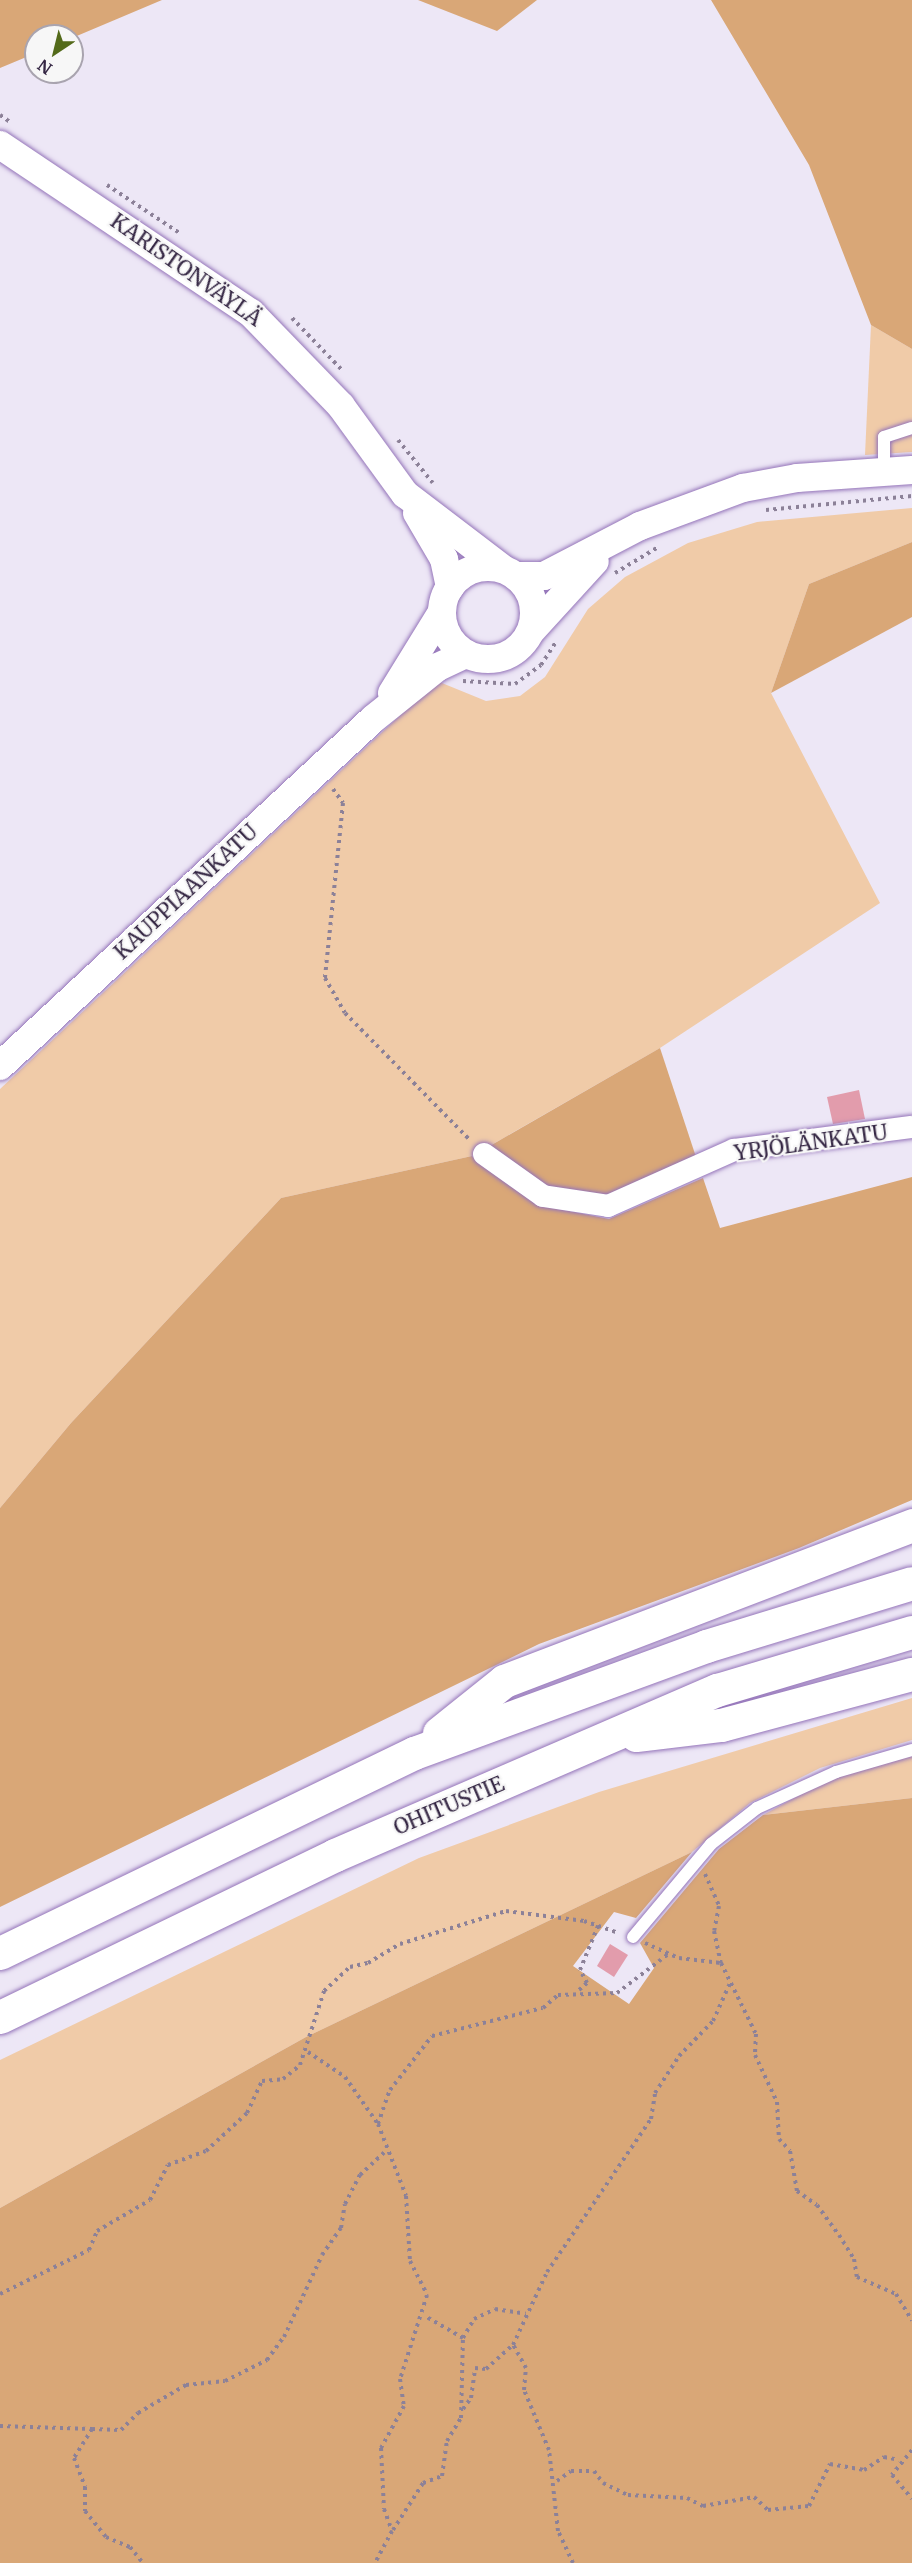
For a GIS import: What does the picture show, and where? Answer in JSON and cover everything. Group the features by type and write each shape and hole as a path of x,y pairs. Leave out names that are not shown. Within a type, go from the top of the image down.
{"highway":[{"path":"414,1753 504,1681 912,1525"},
{"path":"0,1953 414,1753 706,1646 912,1583"},
{"name":"OHITUSTIE","path":"0,2017 334,1855 717,1690 912,1632"},
{"path":"613,1736 721,1725 912,1674"}],"street":[{"name":"KARISTONVÄYLÄ","path":"0,145 251,313 334,398 405,494 509,572"},
{"path":"446,599 474,569 544,576 696,502 743,488 898,470"},
{"path":"405,494 444,559 448,637 466,654 481,659 504,656 532,630 613,543"},
{"path":"509,572 533,600 532,630"},
{"name":"KAUPPIAANKATU","path":"373,719 446,599"},
{"name":"KAUPPIAANKATU","path":"0,1066 373,719 438,667 466,654"},
{"name":"YRJÖLÄNKATU","path":"484,1154 543,1196 608,1206 734,1150 912,1127"}],"lane":[{"path":"898,470 885,437 912,428"},
{"path":"633,1937 692,1865 758,1808 836,1772 912,1750"}],"path":[{"path":"757,512 912,496"},
{"path":"606,582 669,542"},
{"path":"438,667 471,684 515,684 541,665 563,631"},
{"path":"318,769 343,803 325,978 345,1013 484,1154"},
{"path":"692,1865 715,1890 719,1906 714,1931 721,1962 756,2034 755,2055 777,2102 779,2139 789,2151 797,2191 817,2205 839,2235 854,2259 857,2277 896,2294 912,2321"},
{"path":"0,2294 89,2250 97,2231 150,2199 168,2165 206,2151 247,2113 262,2081 283,2079 308,2052 324,1991 350,1967 368,1963 400,1944 506,1911 598,1926 633,1937 666,1955 721,1962"},
{"path":"578,1991 587,1983 580,1970 598,1926"},
{"path":"378,2124 390,2090 432,2036 543,2008 558,1995 578,1991 617,1993 666,1955"},
{"path":"375,2563 392,2531 423,2483 442,2476 447,2441 462,2410 471,2398 475,2368 486,2369 513,2345 526,2314 553,2264 651,2119 655,2093 679,2056 713,2021 731,1981"},
{"path":"308,2052 345,2077 378,2124 406,2196 411,2261 428,2295 425,2316 400,2379 404,2406 381,2448 380,2479 392,2531"},
{"path":"0,2426 121,2430 138,2413 186,2385 225,2381 267,2360 284,2337 322,2254 342,2228 345,2204 360,2175 387,2150"},
{"path":"462,2410 463,2338 474,2319 495,2309 526,2314"},
{"path":"425,2316 463,2338"},
{"path":"513,2345 526,2368 524,2390 556,2481 558,2531 573,2563"},
{"path":"92,2429 74,2458 86,2487 85,2511 106,2537 130,2547 143,2563"},
{"path":"912,2450 899,2460 892,2481 912,2499"},
{"path":"556,2481 571,2471 594,2471 603,2482 628,2495 687,2499 703,2506 754,2497 768,2510 809,2505 830,2464 864,2470 884,2457 899,2460"}],"shaded area":[{"path":"0,0 162,0 84,33 84,24 24,24 24,58 0,68"},
{"path":"418,0 537,0 497,31"},
{"path":"711,0 912,0 912,349 871,325 809,165"},
{"path":"871,325 912,349 912,452 865,455"},
{"path":"912,508 912,542 809,584 771,693 880,903 660,1048 472,1156 281,1198 71,1423 0,1508 0,1089 437,681 486,701 520,696 545,677 588,609 625,577 688,543 757,522"},
{"path":"912,542 912,617 771,693 809,584"},
{"path":"660,1048 697,1160 609,1199 545,1188 488,1147"},
{"path":"472,1156 539,1205 609,1219 703,1178 720,1228 912,1177 912,1500 799,1548 539,1644 0,1907 0,1508 71,1423 281,1198"},
{"path":"912,1698 912,1740 820,1768 750,1803 692,1852 306,2037 0,2208 0,2060 419,1858 599,1792"},
{"path":"912,1754 912,1798 763,1815 837,1775"},
{"path":"912,1798 912,2563 0,2563 0,2208 306,2037 692,1852 636,1918 614,1912 573,1966 629,2004 654,1968 640,1943 719,1849 763,1815"}],"building":[{"path":"859,1090 865,1119 833,1124 827,1097"},
{"path":"610,1944 628,1955 614,1977 597,1966"}]}
